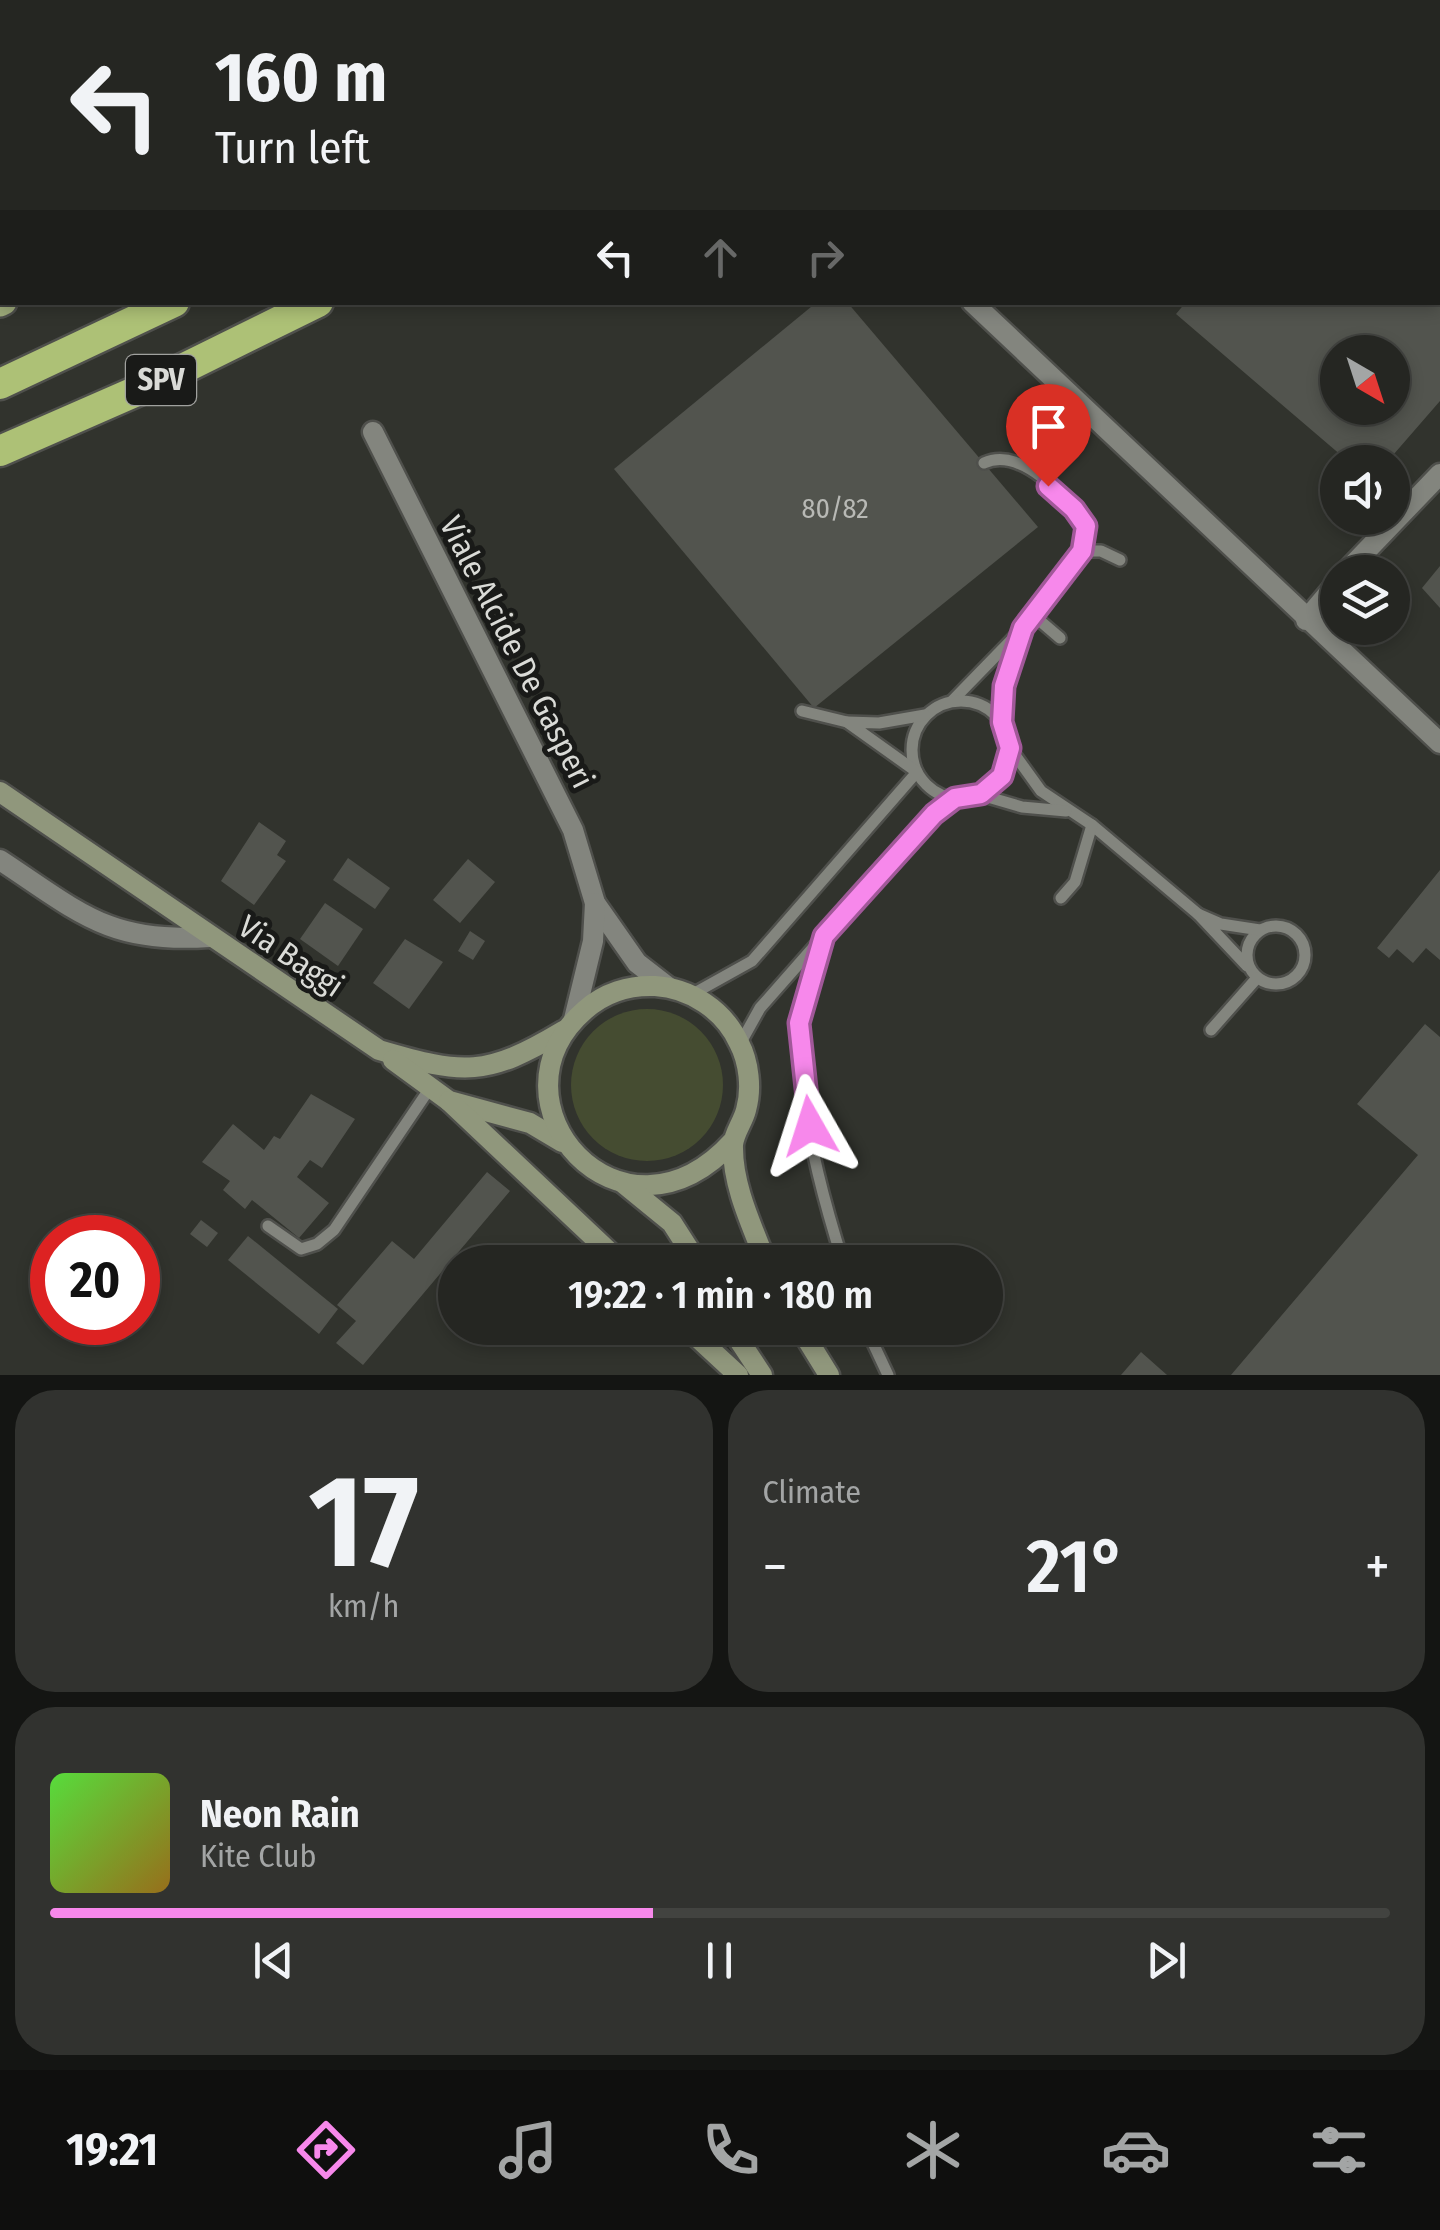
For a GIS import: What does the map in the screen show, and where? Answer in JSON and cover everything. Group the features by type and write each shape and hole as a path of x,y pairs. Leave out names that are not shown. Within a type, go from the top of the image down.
{"highway":[{"name":"SPV","path":"0,384 168,305"},
{"name":"SPV","path":"0,452 146,388 312,305"}],"main road":[{"name":"Via Baggi","path":"3,792 209,937 379,1050 442,1069 488,1068 524,1054 570,1025"},
{"name":"Viale Alcide De Gasperi","path":"568,1146 549,1101 549,1076 570,1025 617,990 668,987 691,994 711,1007 740,1044 749,1076 746,1110 733,1140 734,1171 760,1245"},
{"path":"379,1050 448,1101 602,1245"},
{"path":"448,1101 530,1123 568,1146 593,1169 623,1183 672,1224 685,1245"},
{"path":"623,1183 654,1186 685,1180 712,1164 733,1140"},
{"path":"705,1345 738,1375"},
{"path":"742,1345 762,1375"},
{"path":"810,1345 828,1375"}],"street":[{"path":"975,305 1440,743"},
{"name":"Viale Alcide De Gasperi","path":"373,432 573,830 595,904 637,963 668,987"},
{"path":"1362,555 1440,474"},
{"path":"1306,620 1320,603"},
{"path":"0,860 86,916 124,933 160,940 209,937"},
{"name":"Viale Alcide De Gasperi","path":"570,1025 592,941 595,904"}],"lane":[{"path":"802,711 847,722 880,723 925,714 952,701 1023,628 1082,551 1086,526 1074,509 1022,464 996,458 984,463"},
{"path":"1082,551 1101,551 1120,560"},
{"path":"1032,614 1060,638"},
{"path":"1023,628 1004,686 1002,722 1010,748 1041,792 1092,824 1198,914 1254,974 1272,984 1289,981 1304,960 1302,943 1289,929 1260,930 1221,924 1198,914"},
{"path":"952,701 980,704 1002,722"},
{"path":"917,772 911,752 925,714"},
{"path":"847,722 917,772 932,790 955,798 981,794 1022,806 1066,811"},
{"path":"981,794 1002,776 1010,748"},
{"path":"691,994 752,960 917,772"},
{"path":"740,1044 760,1008 911,836 955,798"},
{"path":"1061,898 1075,882 1092,824"},
{"path":"1254,974 1246,953 1260,930"},
{"path":"824,936 799,1023 810,1126 839,1245"},
{"path":"1211,1030 1254,974"},
{"path":"268,1226 301,1249 317,1244 334,1230 430,1088"},
{"path":"874,1345 888,1375"}],"green space":[{"path":"647,1009 676,1014 701,1031 718,1056 723,1085 718,1114 701,1139 676,1156 647,1161 618,1156 593,1139 576,1114 571,1085 576,1056 593,1031 618,1014"}],"building":[{"path":"813,305 850,305 1038,527 814,708 614,469"},
{"path":"1184,305 1440,305 1440,401 1402,445 1329,445 1176,314"},
{"path":"1440,566 1440,608 1422,588"},
{"path":"259,822 286,841 277,855 286,861 254,905 221,881"},
{"path":"348,858 390,888 375,909 333,880"},
{"path":"468,859 495,882 460,923 433,900"},
{"path":"1440,870 1440,960 1426,948 1413,963 1397,949 1389,958 1377,948"},
{"path":"325,903 363,929 338,966 300,939"},
{"path":"470,931 485,941 473,960 458,951"},
{"path":"405,939 443,962 409,1009 373,983"},
{"path":"1425,1024 1440,1037 1440,1375 1231,1375 1418,1155 1357,1104"},
{"path":"311,1094 355,1119 322,1168 310,1160 297,1177 329,1203 299,1238 252,1200 245,1209 223,1190 230,1181 202,1162 233,1124 264,1150 274,1136 280,1139"},
{"path":"487,1172 510,1191 464,1245 438,1245 438,1276 363,1365 336,1343 356,1321 337,1305 392,1241 414,1259"},
{"path":"201,1220 218,1233 207,1247 190,1234"},
{"path":"248,1236 338,1309 319,1334 228,1260"},
{"path":"1141,1352 1167,1375 1121,1375"}],"route":[{"path":"810,1126 799,1023 824,936 934,814 955,798 972,797 993,787 1008,762 1008,734 1002,722 1004,686 1023,628 1082,551 1086,526 1074,509 1048,486"}]}
